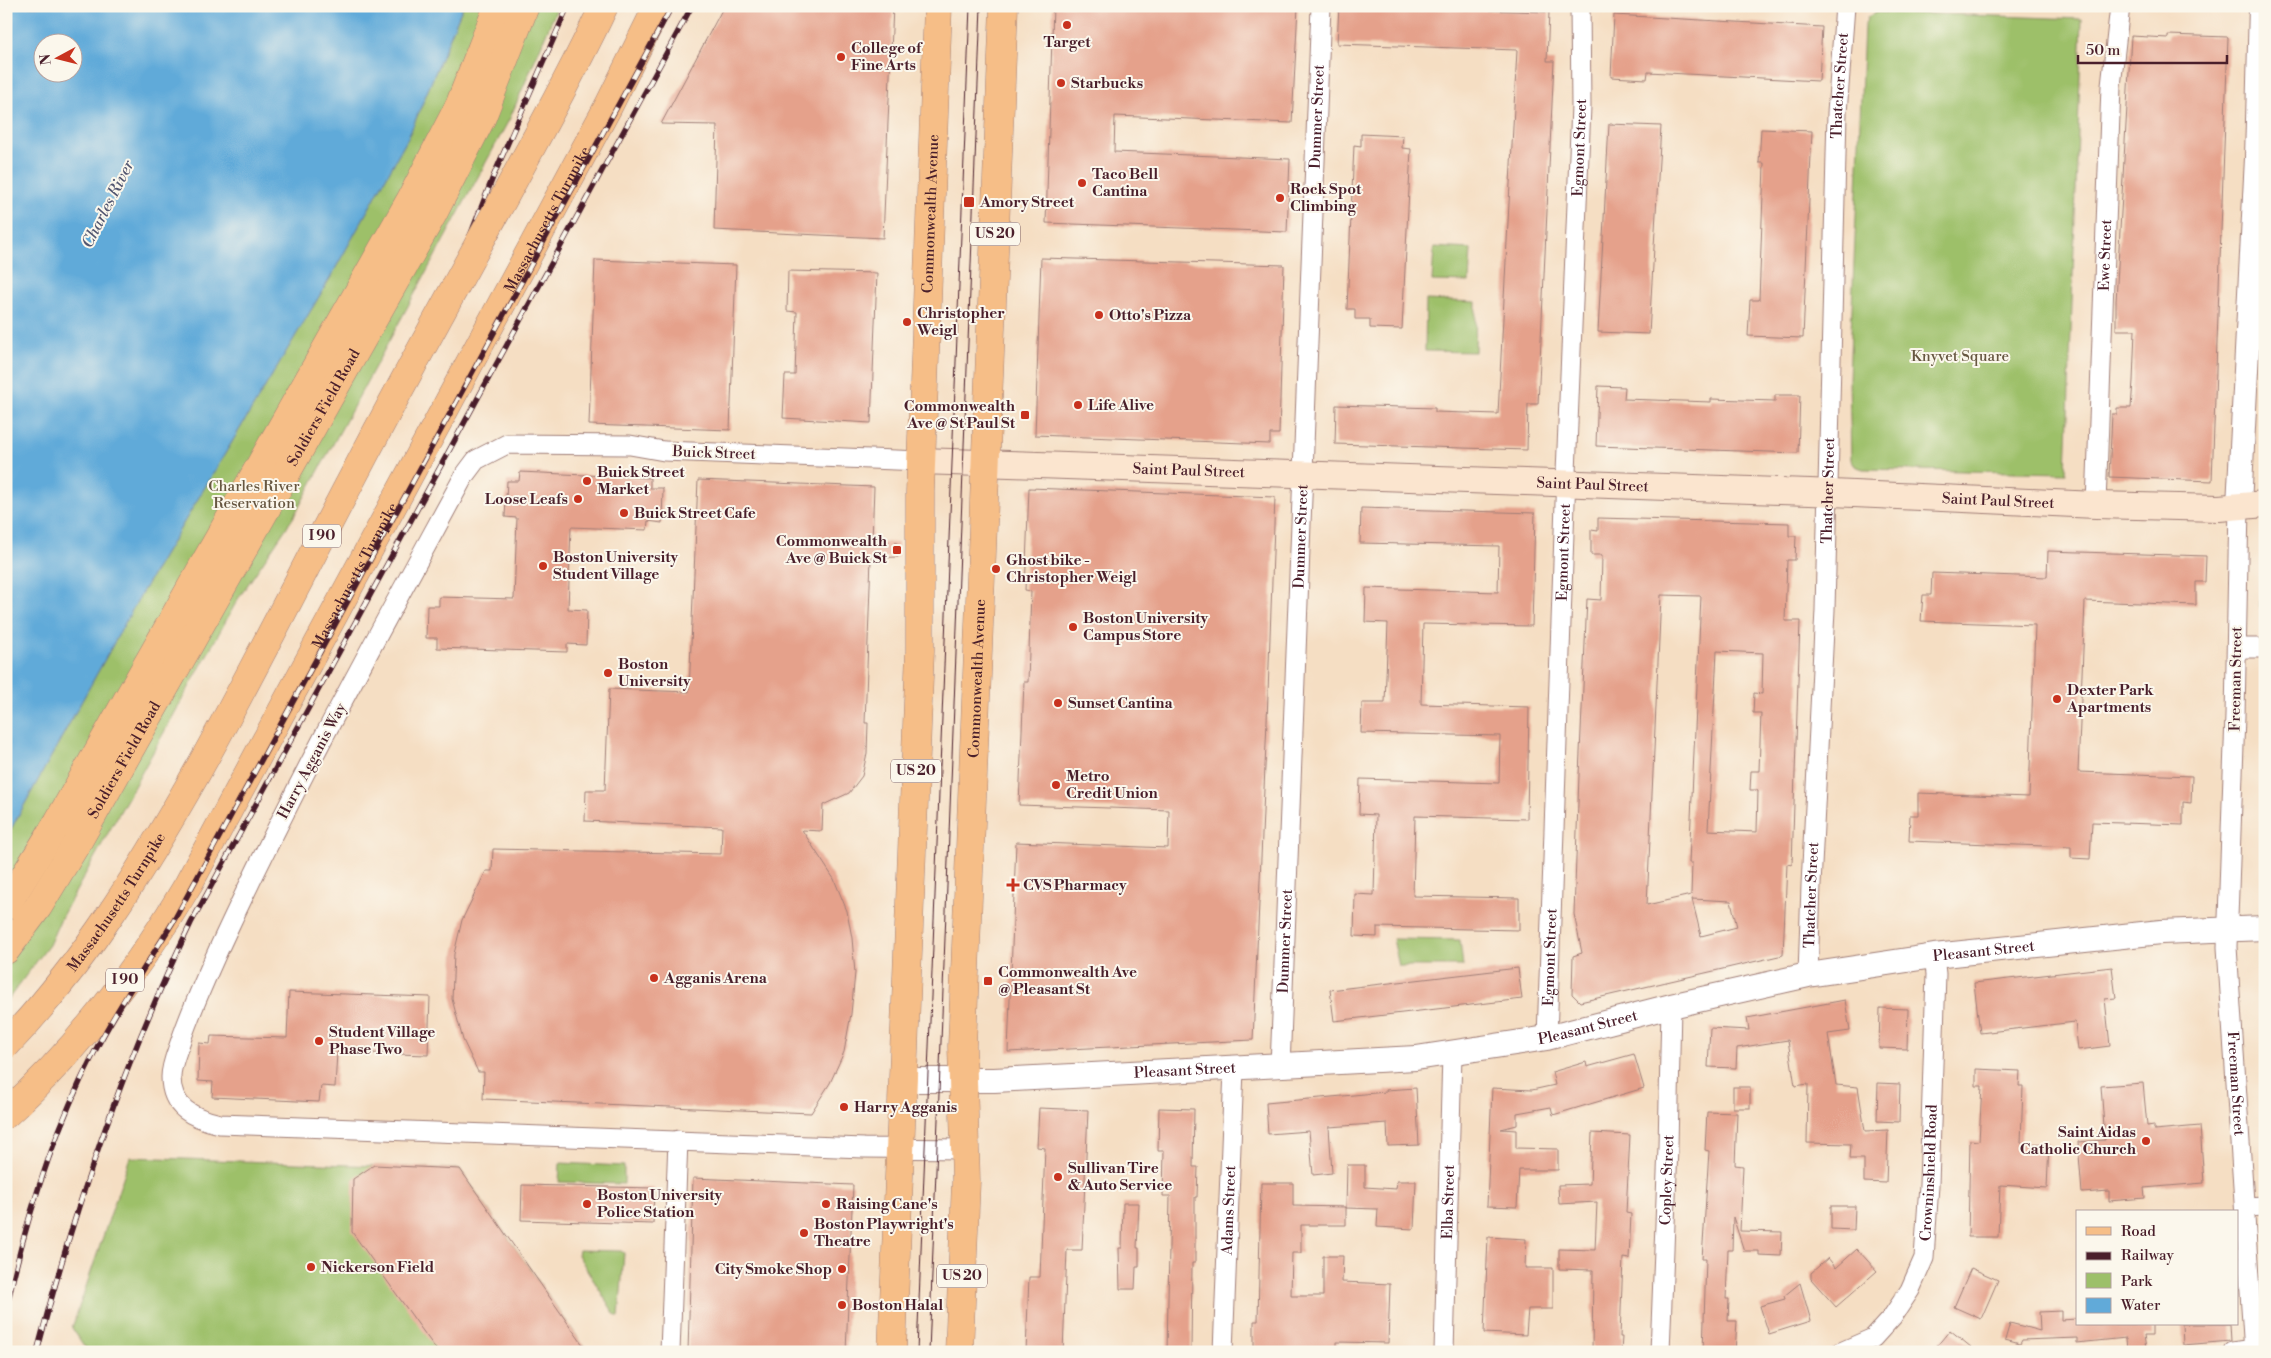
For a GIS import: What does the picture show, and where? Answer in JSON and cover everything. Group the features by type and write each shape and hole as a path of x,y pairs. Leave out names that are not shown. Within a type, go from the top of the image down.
{"main road":[{"name":"Soldiers Field Road","path":"6,906 54,830 411,199 459,106 498,6"},
{"name":"Soldiers Field Road","path":"6,950 38,907 82,835 434,212 482,117 525,6"},
{"name":"Massachusetts Turnpike","path":"6,1045 44,1004 91,945 132,884 164,830 236,700 382,422 560,95 604,6"},
{"name":"Massachusetts Turnpike","path":"6,1114 60,1060 107,1006 151,944 184,891 220,828 380,527 609,105 658,6"},
{"name":"Commonwealth Avenue","path":"892,1352 920,651 921,461 938,6"},
{"name":"Commonwealth Avenue","path":"959,1352 966,1149 962,1046 984,462 1004,6"},
{"name":"Saint Paul Street","path":"921,461 1827,492 2096,505 2219,508 2252,505"}],"street":[{"name":"Dummer Street","path":"1280,1066 1321,6"},
{"name":"Egmont Street","path":"1547,1038 1581,106 1580,6"},
{"name":"Thatcher Street","path":"1808,975 1825,610 1827,492 1832,385 1837,113 1844,6"},
{"name":"Ewe Street","path":"2096,505 2111,86 2120,6"},
{"name":"Freeman Street","path":"2254,1351 2228,930 2237,648 2252,505 2262,6"},
{"name":"Buick Street","path":"507,444 630,445 664,451 921,461"},
{"name":"Harry Agganis Way","path":"507,444 476,460 464,476 314,754 259,862 196,999 174,1059 170,1076 173,1093 179,1106 206,1121 220,1124 678,1140"},
{"path":"2237,648 2265,648"},
{"name":"Pleasant Street","path":"903,1080 963,1081 1280,1066 1452,1054 1547,1038 1671,1006 1808,975 1934,956 2161,932 2265,928"},
{"name":"Crowninshield Road","path":"1841,1352 1873,1338 1892,1317 1910,1290 1924,1258 1936,974 1934,956"},
{"name":"Copley Street","path":"1660,1352 1671,1006"},
{"name":"Elba Street","path":"1444,1352 1452,1054"},
{"name":"Adams Street","path":"1223,1352 1234,1068"},
{"path":"670,1352 678,1140 864,1148 966,1149"},
{"path":"2245,1207 2265,1206"},
{"path":"2233,1352 2254,1351"}],"green space":[{"name":"Charles River Reservation","path":"463,6 558,6 510,118 293,518 238,599 61,918 49,945 6,1002 6,838 141,594 329,280 408,138"},
{"name":"Knyvet Square","path":"1877,12 2082,19 2066,473 1863,469 1855,466 1851,460 1849,379 1864,26 1868,17"},
{"path":"1434,247 1471,249 1469,282 1432,281"},
{"path":"1426,300 1476,302 1475,352 1425,351"},
{"path":"2265,533 2265,612 2260,607 2263,540"},
{"path":"1393,939 1460,940 1463,966 1399,966"},
{"name":"Nickerson Field","path":"130,1157 460,1169 588,1352 88,1352 72,1328"},
{"path":"560,1163 624,1166 624,1184 559,1182"},
{"path":"579,1250 621,1251 624,1253 619,1317 615,1315 578,1255"}],"water":[{"name":"Charles River","path":"6,6 463,6 408,138 329,280 141,594 6,838"}],"building":[{"path":"724,6 893,6 883,238 714,230 717,125 661,124"},
{"path":"1053,6 1298,6 1292,123 1115,116 1114,152 1290,159 1287,232 1046,223"},
{"path":"1339,6 1549,12 1547,61 1554,61 1538,404 1528,404 1527,450 1335,444 1336,405 1435,408 1435,412 1498,414 1517,50 1337,44"},
{"path":"1614,15 1822,27 1819,81 1648,72 1647,79 1611,77"},
{"path":"2168,35 2228,37 2212,481 2109,477 2112,414 2117,414 2117,408 2131,408 2133,381 2135,330 2116,330 2131,36 2168,38"},
{"path":"1609,124 1661,126 1649,334 1598,332"},
{"path":"1761,129 1812,131 1803,338 1748,336 1750,300 1759,300 1764,163 1759,163"},
{"path":"1361,134 1403,136 1402,148 1411,149 1402,329 1370,328 1370,319 1355,319 1355,309 1347,309 1354,145 1361,146"},
{"path":"1041,258 1284,265 1279,434 1270,434 1270,444 1035,435"},
{"path":"595,260 736,265 730,430 589,425"},
{"path":"788,271 877,273 871,423 783,418 785,375 795,375 797,312 787,311"},
{"path":"1598,386 1625,387 1624,399 1711,402 1711,399 1775,401 1775,395 1800,395 1798,453 1596,446"},
{"name":"Boston University Student Village","path":"520,472 650,478 650,488 663,488 662,523 648,521 647,530 571,527 568,609 587,610 586,645 567,644 567,652 437,648 437,638 426,638 427,606 439,606 439,597 514,599 517,518 505,517 507,481 519,481"},
{"path":"698,480 874,487 872,541 898,543 898,557 871,558 865,723 868,723 867,753 862,776 849,793 823,805 822,831 802,830 834,879 847,911 852,938 855,973 851,1014 844,1052 830,1083 811,1113 483,1099 484,1072 478,1072 463,1040 452,999 454,954 462,920 486,871 492,871 493,849 721,854 722,827 585,821 586,790 605,790 609,689 689,692"},
{"path":"1029,488 1275,497 1253,1040 1008,1052 1016,842 1168,848 1169,810 1019,805 1024,682 1028,682 1031,591 1025,590"},
{"path":"1361,508 1535,513 1532,626 1423,624 1421,704 1529,707 1527,819 1415,816 1413,896 1519,898 1519,930 1377,927 1377,937 1354,936 1355,894 1374,895 1376,815 1359,814 1360,779 1499,783 1500,736 1361,733 1362,703 1385,703 1388,623 1365,622 1366,588 1498,592 1499,546 1360,543"},
{"path":"1598,518 1789,523 1789,536 1796,536 1795,560 1787,560 1785,621 1800,621 1792,865 1787,864 1783,955 1580,1002 1572,994 1573,956 1582,953 1574,914 1579,775 1587,599 1601,600 1602,555 1591,555 1591,530 1598,531","holes":["1661,595 1701,596 1689,863 1692,863 1691,895 1647,905","1717,651 1763,653 1762,694 1754,693 1753,713 1761,713 1759,771 1751,771 1750,790 1758,790 1757,832 1708,830","1692,899 1731,901 1737,927 1701,936"]},
{"name":"Dexter Park Apartments","path":"2048,551 2206,556 2205,582 2196,582 2196,605 2085,601 2078,772 2192,776 2191,803 2183,802 2183,825 2092,822 2090,859 2071,858 2071,847 1909,841 1910,815 1918,815 1918,793 2029,797 2035,625 1921,621 1923,595 1931,595 1932,573 2047,577"},
{"path":"2112,967 2116,998 2105,999 2110,1046 2078,1050 2075,1022 1980,1033 1974,983"},
{"path":"1518,968 1522,999 1334,1021 1330,990"},
{"name":"Student Village Phase Two","path":"289,992 430,997 428,1055 337,1052 335,1087 321,1086 319,1102 212,1097 213,1082 198,1081 199,1043 210,1044 211,1036 287,1038"},
{"path":"1845,1000 1850,1031 1828,1034 1836,1085 1858,1087 1865,1131 1888,1130 1886,1183 1864,1182 1864,1159 1850,1159 1851,1144 1807,1143 1808,1084 1795,1086 1788,1040 1737,1048 1736,1068 1708,1067 1710,1028 1749,1030 1747,1018"},
{"path":"1880,1008 1908,1009 1907,1049 1879,1048"},
{"path":"1634,1054 1644,1088 1553,1115 1551,1107 1517,1113 1517,1125 1501,1129 1516,1130 1516,1148 1558,1149 1558,1170 1519,1170 1517,1207 1487,1206 1492,1088 1532,1090 1555,1085 1552,1072 1586,1062 1587,1067"},
{"path":"1976,1069 2020,1071 2019,1086 2023,1086 2021,1143 2049,1144 2047,1188 2000,1185 1998,1237 1968,1237 1970,1140 1979,1141 1982,1086 1976,1086"},
{"path":"1878,1083 1900,1084 1899,1122 1877,1121"},
{"name":"Saint Aidas Catholic Church","path":"2143,1083 2147,1126 2154,1125 2154,1130 2200,1126 2204,1183 2144,1188 2145,1198 2109,1201 2109,1191 2082,1193 2078,1142 2105,1140 2101,1086"},
{"path":"1733,1087 1750,1087 1750,1108 1733,1108"},
{"path":"1416,1088 1419,1145 1388,1146 1387,1123 1329,1127 1332,1173 1313,1175 1309,1131 1268,1134 1266,1103"},
{"path":"1039,1108 1088,1110 1082,1250 1067,1250 1063,1352 1026,1352 1029,1277 1040,1277 1045,1148 1037,1147"},
{"path":"1159,1108 1194,1109 1193,1167 1198,1167 1197,1197 1195,1197 1195,1263 1192,1263 1191,1352 1167,1352 1170,1196 1163,1196 1164,1151 1158,1151"},
{"path":"1707,1112 1737,1113 1735,1165 1743,1166 1740,1231 1782,1232 1781,1256 1759,1255 1759,1251 1744,1251 1733,1217 1732,1250 1728,1250 1726,1299 1729,1299 1728,1321 1737,1321 1735,1352 1703,1352 1706,1259 1702,1259 1709,1151 1705,1150"},
{"path":"1592,1133 1630,1135 1626,1213 1631,1214 1629,1259 1623,1258 1621,1352 1592,1352 1593,1270 1559,1269 1559,1249 1595,1250 1597,1202 1559,1204 1558,1185 1590,1184"},
{"path":"374,1165 460,1169 588,1352 438,1352 352,1232 353,1179"},
{"path":"1347,1165 1365,1165 1365,1187 1396,1189 1397,1181 1416,1181 1414,1229 1377,1227 1378,1209 1346,1208"},
{"path":"693,1178 853,1185 846,1352 688,1352"},
{"path":"1261,1183 1293,1183 1293,1206 1346,1207 1346,1225 1301,1225 1301,1253 1292,1253 1291,1296 1323,1296 1323,1256 1343,1256 1342,1282 1390,1284 1388,1343 1337,1342 1337,1352 1254,1352 1254,1321 1258,1321"},
{"name":"Boston University Police Station","path":"522,1185 654,1188 653,1224 521,1220"},
{"path":"1123,1203 1139,1203 1137,1248 1139,1248 1139,1267 1136,1267 1135,1289 1120,1289 1119,1248 1122,1248"},
{"path":"1831,1206 1855,1206 1854,1230 1831,1229"},
{"path":"1488,1237 1526,1239 1525,1268 1553,1268 1553,1309 1528,1309 1526,1335 1484,1333"},
{"path":"1857,1249 1877,1271 1836,1307 1811,1279 1811,1273 1828,1258 1836,1268"},
{"path":"1971,1268 1998,1280 1981,1319 1954,1307"},
{"path":"1800,1283 1811,1321 1769,1334 1760,1306 1785,1299 1784,1296"},
{"path":"2061,1311 2061,1320 2076,1319 2076,1326 2152,1326 2152,1336 2144,1336 2146,1349 2127,1350 2126,1338 2077,1343 2077,1338 2022,1340 2020,1344 2005,1340 2010,1323 2040,1331 2039,1312"},
{"path":"2182,1326 2230,1326 2231,1341 2183,1345"},
{"path":"1950,1330 1977,1352 1932,1352"}],"tram line":[{"path":"917,1352 970,6"},
{"path":"929,1352 981,6"}],"railway":[{"path":"173,829 392,423 430,339 493,177 568,6"},
{"path":"6,1310 22,1244 41,1180 65,1116 93,1055 121,1004 173,922 672,6"},
{"path":"37,1352 85,1188 123,1080 144,1027 191,923 692,6"}],"place":[{"name":"Target","path":"1067,25"},
{"name":"College of Fine Arts","path":"841,57"},
{"name":"Starbucks","path":"1061,83"},
{"name":"Taco Bell Cantina","path":"1082,183"},
{"name":"Rock Spot Climbing","path":"1280,198"},
{"name":"Amory Street","path":"969,202"},
{"name":"Otto's Pizza","path":"1099,315"},
{"name":"Christopher Weigl","path":"907,322"},
{"name":"Life Alive","path":"1078,405"},
{"name":"Commonwealth Ave @ St Paul St","path":"1025,415"},
{"name":"Buick Street Market","path":"587,481"},
{"name":"Loose Leafs","path":"578,499"},
{"name":"Buick Street Cafe","path":"624,513"},
{"name":"Commonwealth Ave @ Buick St","path":"897,550"},
{"name":"Boston University Student Village","path":"543,566"},
{"name":"Ghost bike - Christopher Weigl","path":"996,569"},
{"name":"Boston University Campus Store","path":"1073,627"},
{"name":"Boston University","path":"608,673"},
{"name":"Dexter Park Apartments","path":"2057,699"},
{"name":"Sunset Cantina","path":"1058,703"},
{"name":"Metro Credit Union","path":"1056,785"},
{"name":"CVS Pharmacy","path":"1013,885"},
{"name":"Agganis Arena","path":"654,978"},
{"name":"Commonwealth Ave @ Pleasant St","path":"988,981"},
{"name":"Student Village Phase Two","path":"319,1041"},
{"name":"Harry Agganis","path":"844,1107"},
{"name":"Saint Aidas Catholic Church","path":"2146,1141"},
{"name":"Sullivan Tire & Auto Service","path":"1058,1177"},
{"name":"Boston University Police Station","path":"587,1204"},
{"name":"Raising Cane's","path":"826,1204"},
{"name":"Boston Playwright's Theatre","path":"804,1233"},
{"name":"Nickerson Field","path":"311,1267"},
{"name":"City Smoke Shop","path":"842,1269"},
{"name":"Boston Halal","path":"842,1305"}]}
